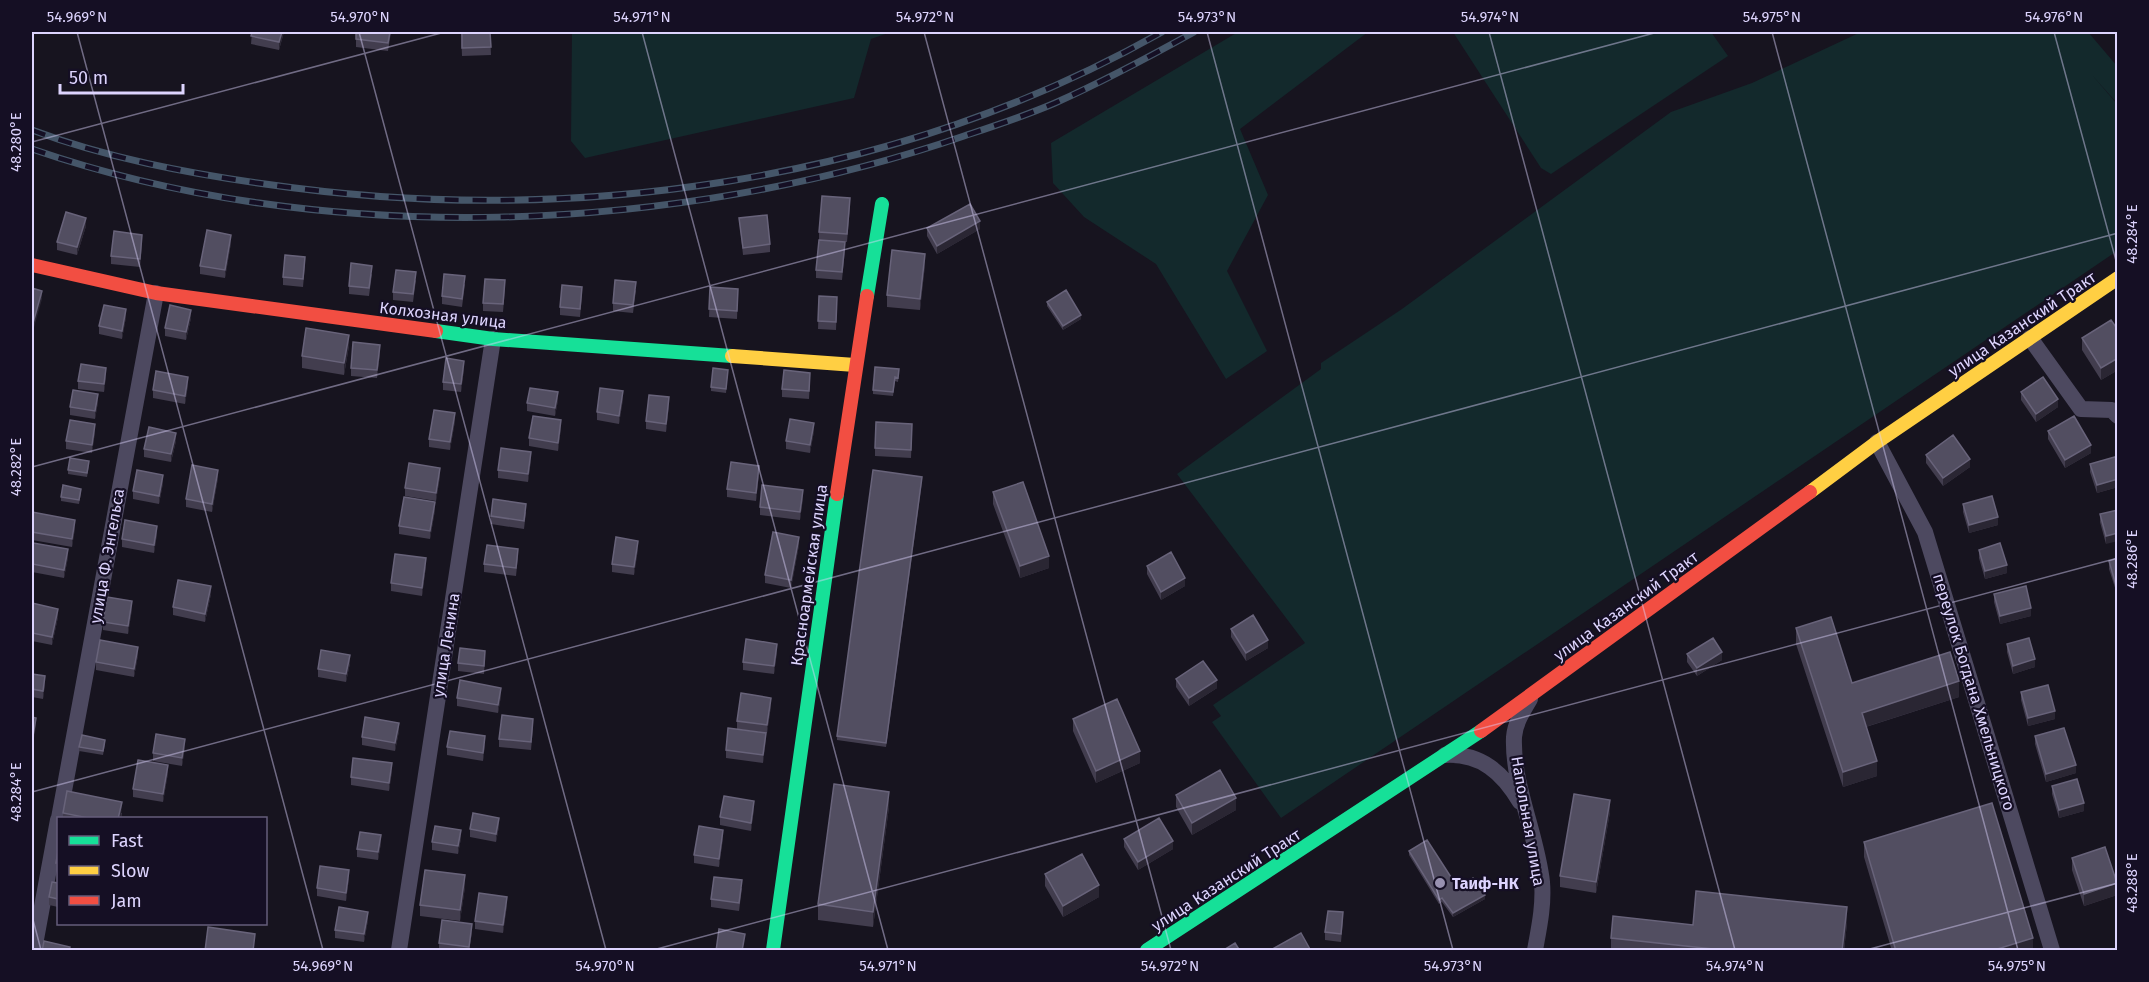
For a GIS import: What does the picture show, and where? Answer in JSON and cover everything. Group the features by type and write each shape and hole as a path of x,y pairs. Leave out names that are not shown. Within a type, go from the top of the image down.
{"street":[{"name":"Красноармейская улица","path":"773,951 855,365 882,204"},
{"name":"Колхозная улица","path":"32,265 156,293 493,339 855,365"},
{"name":"улица Казанский Тракт","path":"1147,951 1532,696 1876,442 2118,279"},
{"name":"улица Ф. Энгельса","path":"59,817 156,293"},
{"path":"2030,338 2081,409 2112,410 2118,416"},
{"name":"улица Ленина","path":"399,951 493,339"},
{"name":"переулок Богдана Хмельницкого","path":"1876,442 1925,532 2052,951"},
{"name":"Напольная улица","path":"1532,696 1519,717 1514,736 1542,884 1542,911 1535,951"},
{"path":"1445,755 1474,757 1494,768 1509,784 1528,816"},
{"name":"улица Ф. Энгельса","path":"34,951 57,830"}],"green space":[{"path":"572,32 891,32 871,39 854,98 585,158 571,141"},
{"path":"1238,32 1368,32 1240,129 1268,195 1227,271 1267,351 1226,379 1156,264 1084,217 1053,183 1051,143"},
{"path":"1453,32 1711,32 1728,56 1551,174 1541,168"},
{"path":"1861,32 2088,32 2117,66 2117,103 2092,75 2117,104 2117,251 1281,818 1212,722 1221,716 1213,705 1305,643 1177,474 1321,369 1321,363 1402,309 1671,112 1752,83"}],"building":[{"path":"252,32 282,32 279,42 251,36"},
{"path":"356,32 390,32 388,43 356,39"},
{"path":"462,32 490,32 491,47 462,48"},
{"path":"822,196 850,198 847,234 819,232"},
{"path":"970,204 980,221 937,246 927,228"},
{"path":"66,212 86,218 77,247 57,242"},
{"path":"767,215 770,244 743,248 739,218"},
{"path":"207,230 231,235 225,270 200,266"},
{"path":"114,231 142,235 140,259 111,256"},
{"path":"819,240 845,242 842,272 816,270"},
{"path":"892,250 925,254 920,299 887,295"},
{"path":"285,255 305,257 303,279 283,277"},
{"path":"351,263 372,266 369,288 349,286"},
{"path":"396,270 416,272 413,294 393,292"},
{"path":"444,274 465,276 462,299 442,296"},
{"path":"485,279 505,280 503,304 483,303"},
{"path":"615,280 636,282 633,305 613,303"},
{"path":"562,285 582,287 580,309 560,307"},
{"path":"710,287 738,289 737,311 709,309"},
{"path":"32,288 42,291 33,323 32,323"},
{"path":"1066,290 1081,315 1063,326 1047,302"},
{"path":"819,296 837,297 836,322 818,321"},
{"path":"104,305 126,309 122,331 99,326"},
{"path":"170,305 191,310 186,332 165,328"},
{"path":"2111,320 2118,330 2118,358 2101,368 2082,338"},
{"path":"306,328 349,335 344,363 302,356"},
{"path":"353,342 380,345 377,370 351,368"},
{"path":"446,358 464,361 461,384 443,382"},
{"path":"81,364 106,368 104,384 78,381"},
{"path":"875,367 899,369 898,378 895,377 893,392 873,390"},
{"path":"713,368 728,370 726,389 711,387"},
{"path":"784,370 810,373 809,391 782,389"},
{"path":"156,371 188,377 185,396 153,390"},
{"path":"2043,377 2058,399 2036,414 2021,392"},
{"path":"530,388 558,392 555,408 527,403"},
{"path":"600,388 623,391 619,416 597,412"},
{"path":"73,390 98,394 95,411 70,407"},
{"path":"649,395 669,397 666,424 646,421"},
{"path":"434,410 455,413 450,442 429,439"},
{"path":"533,416 561,420 558,443 529,438"},
{"path":"2074,416 2091,445 2065,460 2048,431"},
{"path":"790,419 814,423 810,445 786,441"},
{"path":"70,420 95,424 92,445 66,441"},
{"path":"876,422 912,424 911,450 875,448"},
{"path":"149,427 176,433 171,454 144,449"},
{"path":"1953,435 1970,459 1943,478 1926,455"},
{"path":"501,448 531,452 528,474 498,470"},
{"path":"2118,456 2118,479 2097,485 2090,464"},
{"path":"70,458 89,461 87,473 68,470"},
{"path":"731,462 759,466 756,493 727,489"},
{"path":"409,463 440,468 436,493 405,488"},
{"path":"192,465 218,470 212,504 186,499"},
{"path":"137,470 163,475 159,496 133,491"},
{"path":"873,470 922,477 886,743 837,736"},
{"path":"1023,482 1049,556 1020,566 993,492"},
{"path":"63,485 81,489 79,500 61,497"},
{"path":"762,485 803,490 800,512 760,507"},
{"path":"1992,496 1998,517 1969,525 1963,504"},
{"path":"404,497 435,502 430,531 399,526"},
{"path":"493,499 526,504 524,521 491,516"},
{"path":"2118,510 2118,533 2106,536 2100,514"},
{"path":"32,512 75,520 72,539 32,532"},
{"path":"125,520 157,526 154,545 122,539"},
{"path":"773,532 799,537 791,580 765,575"},
{"path":"616,537 638,541 634,567 612,564"},
{"path":"33,543 68,549 64,570 32,564"},
{"path":"2000,543 2007,565 1985,571 1979,550"},
{"path":"487,545 518,549 516,568 484,564"},
{"path":"1171,552 1185,578 1161,592 1147,566"},
{"path":"395,554 426,558 422,588 391,583"},
{"path":"2118,558 2118,589 2117,589 2109,561"},
{"path":"178,580 211,586 205,614 173,607"},
{"path":"2026,586 2031,608 2000,616 1994,594"},
{"path":"107,597 132,601 128,626 103,622"},
{"path":"32,603 58,609 52,637 32,633"},
{"path":"1253,615 1268,640 1246,653 1231,629"},
{"path":"1831,617 1852,683 1950,652 1959,681 1862,713 1877,761 1843,772 1796,628"},
{"path":"1713,638 1722,652 1697,668 1687,654"},
{"path":"2029,638 2035,659 2013,666 2007,644"},
{"path":"746,639 777,644 774,666 743,662"},
{"path":"100,640 138,647 134,669 96,662"},
{"path":"460,648 485,651 484,666 458,663"},
{"path":"321,650 350,655 346,674 318,669"},
{"path":"1203,661 1217,680 1189,698 1176,679"},
{"path":"32,674 45,676 43,691 32,689"},
{"path":"460,680 501,688 498,705 457,698"},
{"path":"2048,685 2055,711 2028,718 2021,692"},
{"path":"741,693 771,698 767,725 737,721"},
{"path":"1117,699 1140,751 1096,771 1073,719"},
{"path":"502,715 533,719 531,742 499,739"},
{"path":"32,717 36,718 32,742"},
{"path":"365,717 399,723 395,743 362,737"},
{"path":"728,728 766,733 763,755 726,750"},
{"path":"2064,728 2076,765 2046,774 2035,736"},
{"path":"450,731 485,736 483,753 447,747"},
{"path":"156,734 185,739 182,758 153,753"},
{"path":"82,735 105,740 103,751 79,747"},
{"path":"353,758 392,763 389,783 351,777"},
{"path":"138,760 168,765 163,794 133,789"},
{"path":"1220,770 1236,798 1192,823 1176,795"},
{"path":"2077,779 2084,803 2059,810 2052,786"},
{"path":"834,784 889,792 873,912 818,904"},
{"path":"67,791 122,802 118,817 83,817 63,813"},
{"path":"1574,794 1610,800 1596,882 1560,876"},
{"path":"724,796 754,801 751,823 720,817"},
{"path":"1992,803 2033,938 1991,951 1896,951 1864,842"},
{"path":"473,813 499,818 496,834 470,829"},
{"path":"1159,818 1173,841 1138,862 1124,839"},
{"path":"435,826 461,830 458,846 432,842"},
{"path":"699,826 723,830 719,859 694,855"},
{"path":"360,832 381,835 378,852 357,849"},
{"path":"1427,840 1458,888 1473,878 1485,895 1453,913 1442,898 1439,900 1409,851"},
{"path":"2105,847 2117,883 2084,894 2072,858"},
{"path":"1082,854 1099,885 1063,906 1045,874"},
{"path":"320,866 349,870 346,893 317,888"},
{"path":"425,870 465,875 460,910 420,905"},
{"path":"714,877 742,880 739,903 711,899"},
{"path":"52,882 57,883 57,899 49,897"},
{"path":"1696,891 1847,907 1842,951 1732,951 1611,938 1613,916 1693,925"},
{"path":"479,893 507,897 503,925 475,921"},
{"path":"339,907 368,912 364,934 335,930"},
{"path":"1328,911 1343,912 1341,934 1325,932"},
{"path":"442,920 472,924 469,947 439,943"},
{"path":"208,927 255,934 253,951 205,951"},
{"path":"719,929 745,934 742,951 716,951"},
{"path":"1301,933 1311,951 1269,951"},
{"path":"44,941 70,947 69,951 42,951"},
{"path":"1235,943 1240,951 1222,951"}],"railway":[{"path":"32,130 89,149 147,163 265,184 380,196 496,200 611,195 727,182 840,158 951,126 1059,84 1162,32"},
{"path":"32,149 143,181 259,203 378,215 498,217 619,210 738,194 853,169 964,136 1055,103 1194,32"}],"traffic: fast":[{"path":"867,296 882,204"},
{"path":"436,331 493,339 732,356"},
{"path":"773,950 837,494"},
{"path":"1147,950 1481,731"}],"traffic: slow":[{"path":"1810,492 1877,442 2118,278"},
{"path":"732,356 855,365"}],"traffic: jam":[{"path":"32,265 156,293 436,331"},
{"path":"837,494 867,296"},
{"path":"1481,731 1810,492"}],"place":[{"name":"Таиф-НК","path":"1440,883"}]}
